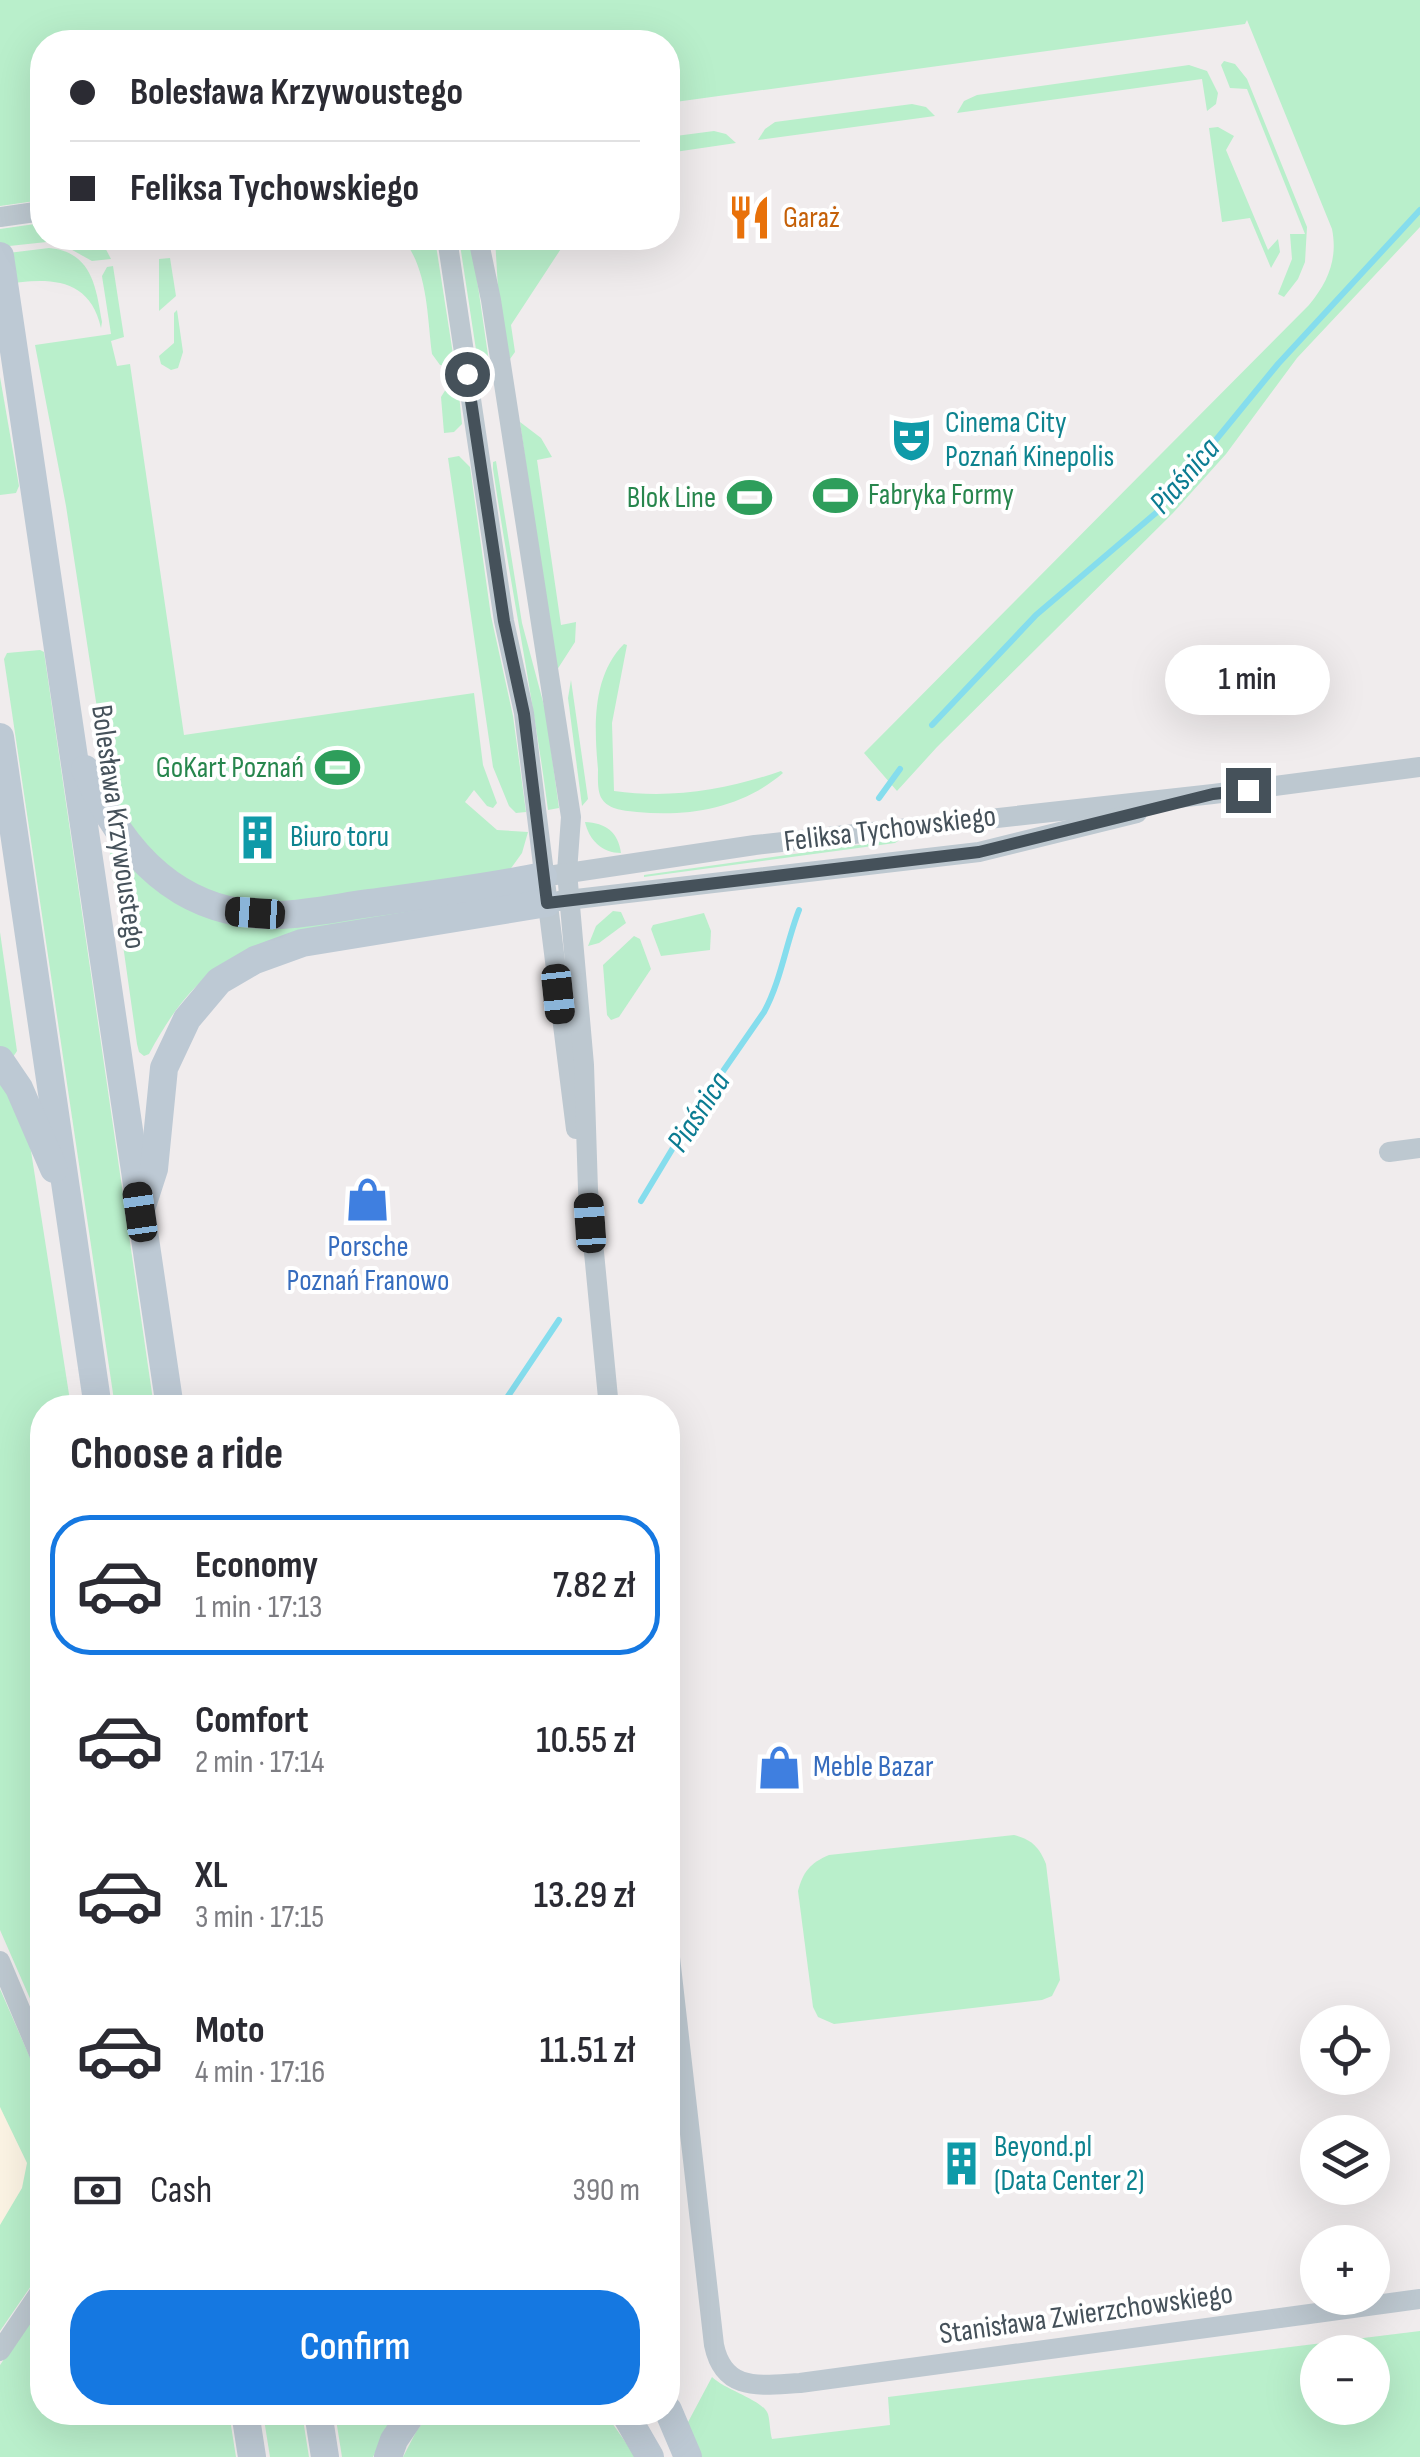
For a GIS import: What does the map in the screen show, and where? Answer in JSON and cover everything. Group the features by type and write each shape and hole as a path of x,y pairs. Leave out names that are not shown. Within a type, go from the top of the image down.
{"main road":[{"name":"Bolesława Krzywoustego","path":"0,256 168,1395"},
{"path":"72,730 88,776 121,833 151,871 174,889 232,912 278,915 483,888 557,888"},
{"path":"0,737 96,1395"},
{"path":"140,1212 154,1169 164,1068 188,1018 220,981 255,960 302,943 557,888"},
{"path":"0,1060 19,1088 68,1202"},
{"path":"248,2425 252,2457"},
{"path":"320,2425 325,2457"},
{"path":"388,2457 404,2425"},
{"path":"632,2425 650,2457"},
{"path":"674,2425 688,2457"}],"street":[{"path":"0,217 30,213"},
{"path":"449,250 504,621 557,888 584,1065 588,1190 608,1395"},
{"path":"480,250 571,817 557,888 554,957 570,1096 588,1190"},
{"name":"Feliksa Tychowskiego","path":"557,888 924,824 1213,794 1420,767"},
{"name":"Feliksa Tychowskiego","path":"557,888 979,852 1213,794"},
{"path":"924,824 934,857"},
{"path":"1389,1152 1420,1148"},
{"path":"0,1962 30,2033"},
{"name":"Stanisława Zwierzchowskiego","path":"680,2046 714,2345 724,2370 741,2382 800,2382 1420,2298"},
{"path":"0,2351 30,2307"}],"shaded area":[{"path":"0,2032 30,2099 30,2203 0,2244"}],"green space":[{"path":"0,0 1420,0 1420,227 1297,358 1226,454 1173,513 897,791 864,753 1309,305 1326,279 1334,250 1332,229 1247,20 1245,24 680,101 680,30 30,30 30,202 0,206"},
{"path":"1224,61 1235,64 1247,79 1307,227 1305,262 1284,297 1278,294 1292,259 1290,234 1305,234 1247,89 1230,88 1221,65"},
{"path":"1189,65 1207,71 1218,93 1216,104 1207,111 1202,79 957,113 964,101 977,95"},
{"path":"912,104 926,107 935,116 758,140 775,122"},
{"path":"1218,127 1234,136 1226,150 1268,250 1278,239 1280,252 1271,268 1250,218 1222,222 1209,128"},
{"path":"714,131 726,134 736,143 680,151 680,135"},
{"path":"30,225 30,244 0,247 0,229"},
{"path":"58,250 75,256 94,284 101,328 95,310 75,289 48,281 0,285 0,254"},
{"path":"72,250 106,250 111,259 92,261"},
{"path":"411,250 437,250 455,367 440,365 432,354 417,263"},
{"path":"461,250 473,250 489,362 478,363"},
{"path":"496,250 560,250 511,325 515,352 510,359 500,323"},
{"path":"170,258 176,296 159,311 159,259"},
{"path":"113,266 124,337 111,341 117,366 130,364 184,735 474,693 483,765 497,803 493,808 487,806 474,790 465,802 497,830 528,832 522,853 509,871 300,904 213,897 153,858 118,806 106,767 66,506 35,345 111,334 102,276 107,267"},
{"path":"177,310 183,352 178,368 171,370 161,364 159,356 174,343"},
{"path":"0,377 19,486 16,493 0,495"},
{"path":"458,385 462,424 454,432 444,433 441,397 446,389"},
{"path":"520,422 541,438 552,457 537,460 561,625 576,622 575,642 555,673"},
{"path":"459,456 470,467 491,616 513,716 526,812 516,813 509,806 493,767 448,458"},
{"path":"496,461 522,623 546,713 559,808 548,810 493,469"},
{"path":"627,645 612,723 614,791 699,791 783,773 750,795 714,808 676,813 633,812 605,803 598,784 598,703 606,671"},
{"path":"44,652 152,1395 113,1395 4,659 7,653"},
{"path":"571,680 588,799 582,806 568,698"},
{"path":"585,822 610,830 621,853 597,844"},
{"path":"901,839 895,843 644,877 644,875"},
{"path":"116,848 193,910 517,891 227,961 192,991 144,1056 137,1044 110,853"},
{"path":"613,911 621,912 626,923 599,943 588,946 596,926"},
{"path":"704,913 711,931 710,950 661,956 653,925"},
{"path":"0,932 17,1051 13,1057 0,1047"},
{"path":"634,936 640,939 651,969 619,1017 611,1020 607,1015 603,965"},
{"path":"0,1076 27,1132 69,1395 30,1395 30,1999 0,1930"},
{"path":"1014,1835 1034,1845 1046,1864 1060,1980 1052,1996 834,2024 818,2017 813,2007 798,1891 812,1865 829,1855"},
{"path":"0,1989 30,2058 30,2287 0,2331 0,2225 22,2188 27,2163 0,2107"},
{"path":"30,2321 30,2425 231,2425 236,2457 0,2457 0,2365"},
{"path":"1420,2331 1420,2457 700,2457 687,2424 712,2377 765,2409 772,2439 890,2425 888,2397 1300,2346 1300,2425 1390,2425 1388,2335"},
{"path":"265,2425 304,2425 309,2457 270,2457"},
{"path":"337,2425 389,2425 373,2457 342,2457"},
{"path":"421,2425 613,2425 636,2457 403,2457"}],"waterway":[{"name":"Piaśnica","path":"932,725 1036,615 1157,512 1278,364 1420,210"},
{"name":"Piaśnica","path":"879,798 900,769"},
{"name":"Piaśnica","path":"641,1201 694,1113 764,1012 799,910"},
{"name":"Piaśnica","path":"509,1395 559,1320"}],"place":[{"name":"Garaż","path":"750,218"},
{"name":"Cinema City Poznań Kinepolis","path":"912,440"},
{"name":"Fabryka Formy","path":"835,495"},
{"name":"Blok Line","path":"749,498"},
{"name":"GoKart Poznań","path":"337,768"},
{"name":"Biuro toru","path":"257,837"},
{"name":"Porsche Poznań Franowo","path":"368,1200"},
{"name":"Meble Bazar","path":"780,1767"},
{"name":"Beyond.pl (Data Center 2)","path":"961,2164"}],"route":[{"path":"467,374 504,621 524,714 547,903 979,852 1213,794 1248,790"}]}
